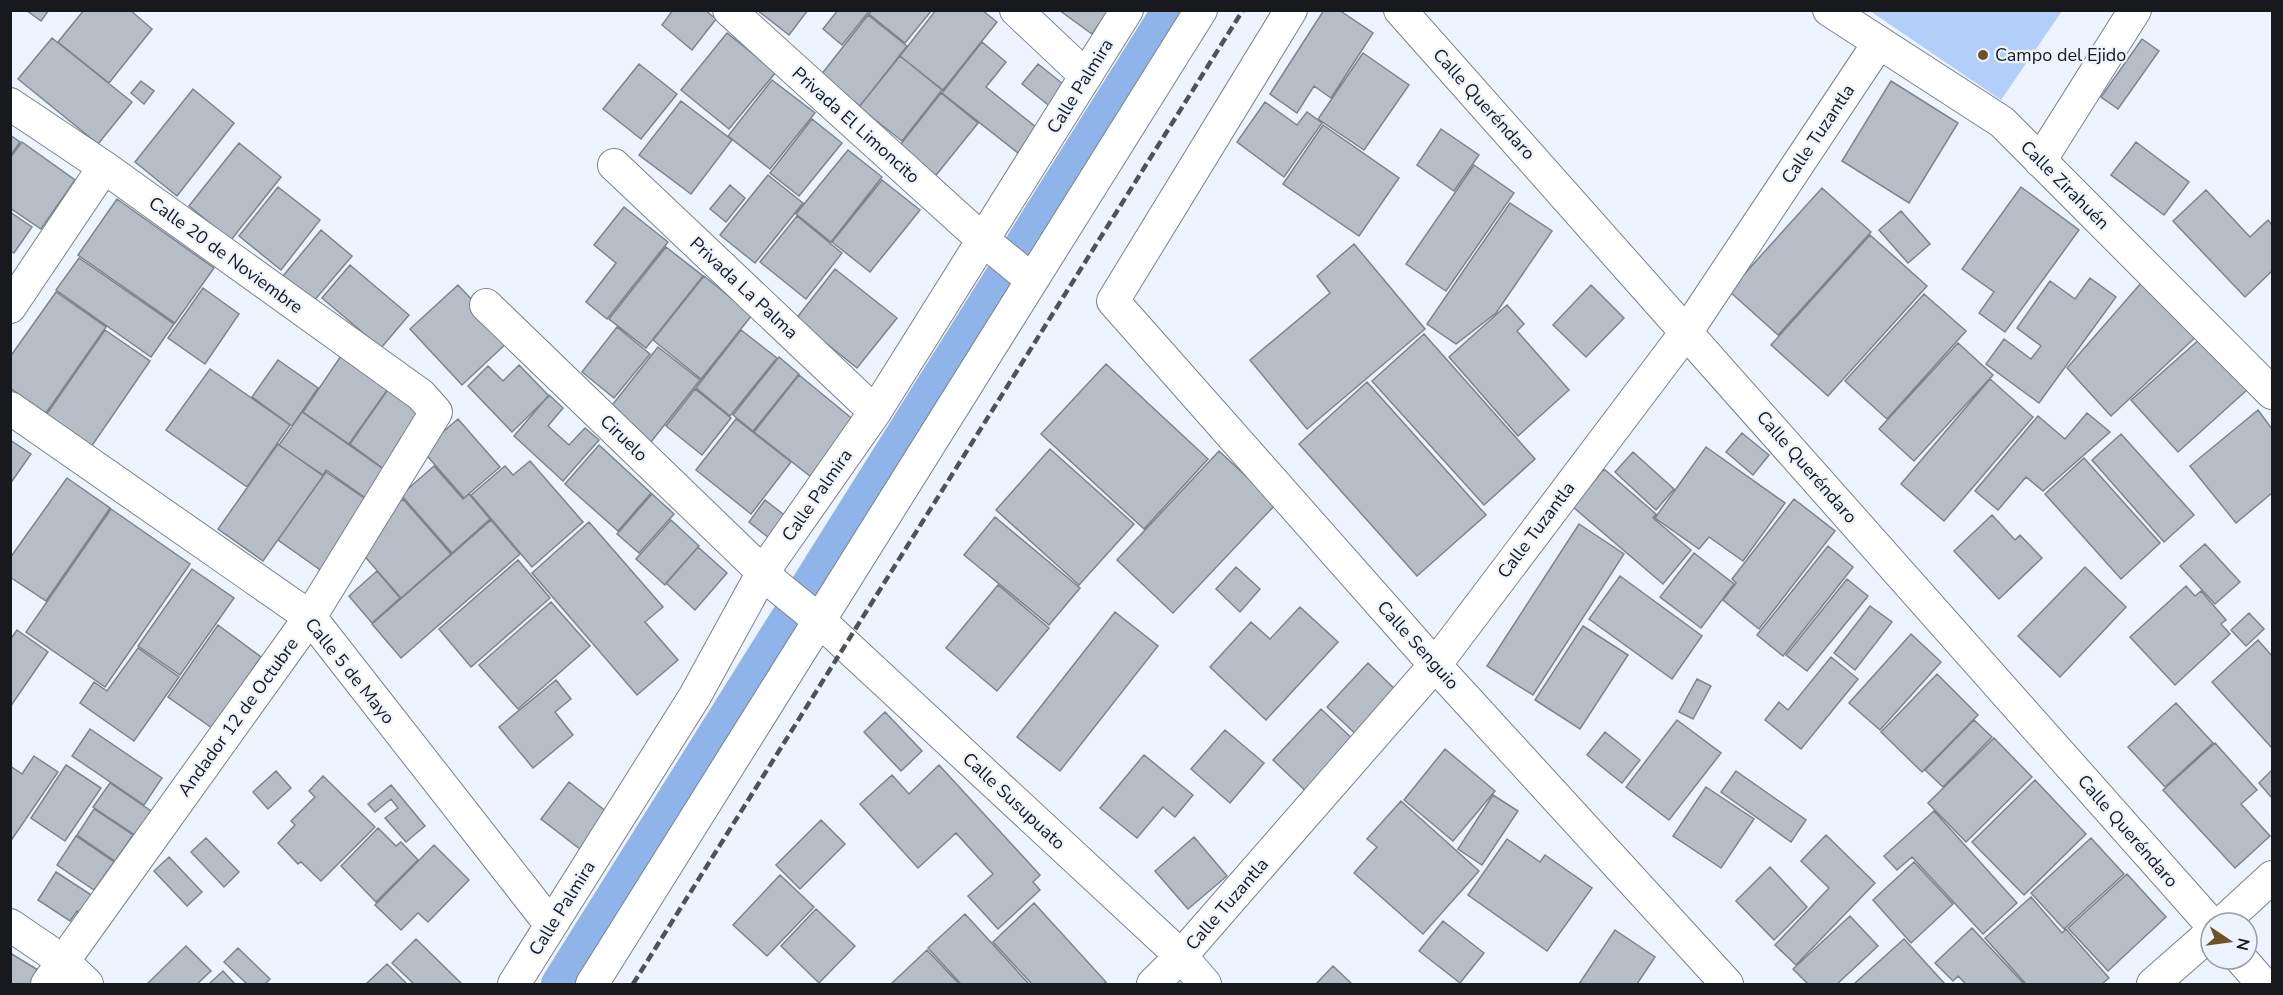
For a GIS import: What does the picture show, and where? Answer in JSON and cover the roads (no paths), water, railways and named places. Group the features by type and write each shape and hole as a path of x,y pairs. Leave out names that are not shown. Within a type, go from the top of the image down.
{"street":[{"name":"Privada El Limoncito","path":"729,10 984,242 1031,279"},
{"path":"1016,10 1086,76"},
{"name":"Calle Palmira","path":"514,984 984,242 1127,10"},
{"path":"592,984 814,617 1201,10"},
{"name":"Calle Senguio","path":"1291,10 1113,301 1434,665 1727,984"},
{"name":"Calle Queréndaro","path":"1400,10 2200,911"},
{"name":"Calle Zirahuén","path":"1829,10 1878,44 2002,122 2270,386"},
{"path":"2040,160 2135,10"},
{"name":"Calle Tuzantla","path":"1153,984 1181,956 1434,665 1687,331 1878,44"},
{"name":"Calle 20 de Noviembre","path":"10,104 104,167 421,395 436,412"},
{"name":"Privada La Palma","path":"614,165 875,412"},
{"path":"10,307 104,167"},
{"name":"Ciruelo","path":"486,305 770,579 814,617"},
{"name":"Calle 5 de Mayo","path":"10,408 310,617 551,925"},
{"name":"Andador 12 de Octubre","path":"55,973 310,617 436,412"},
{"name":"Calle Susupuato","path":"814,617 1181,956 1205,984"},
{"path":"2235,911 2272,877"},
{"path":"10,925 55,973 87,984"},
{"path":"2153,984 2199,944"},
{"path":"2252,971 2263,984"}],"waterway":[{"path":"559,984 1170,10"}],"railway":[{"path":"633,984 1243,10"}],"place":[{"name":"Campo del Ejido","path":"1983,55"}]}
